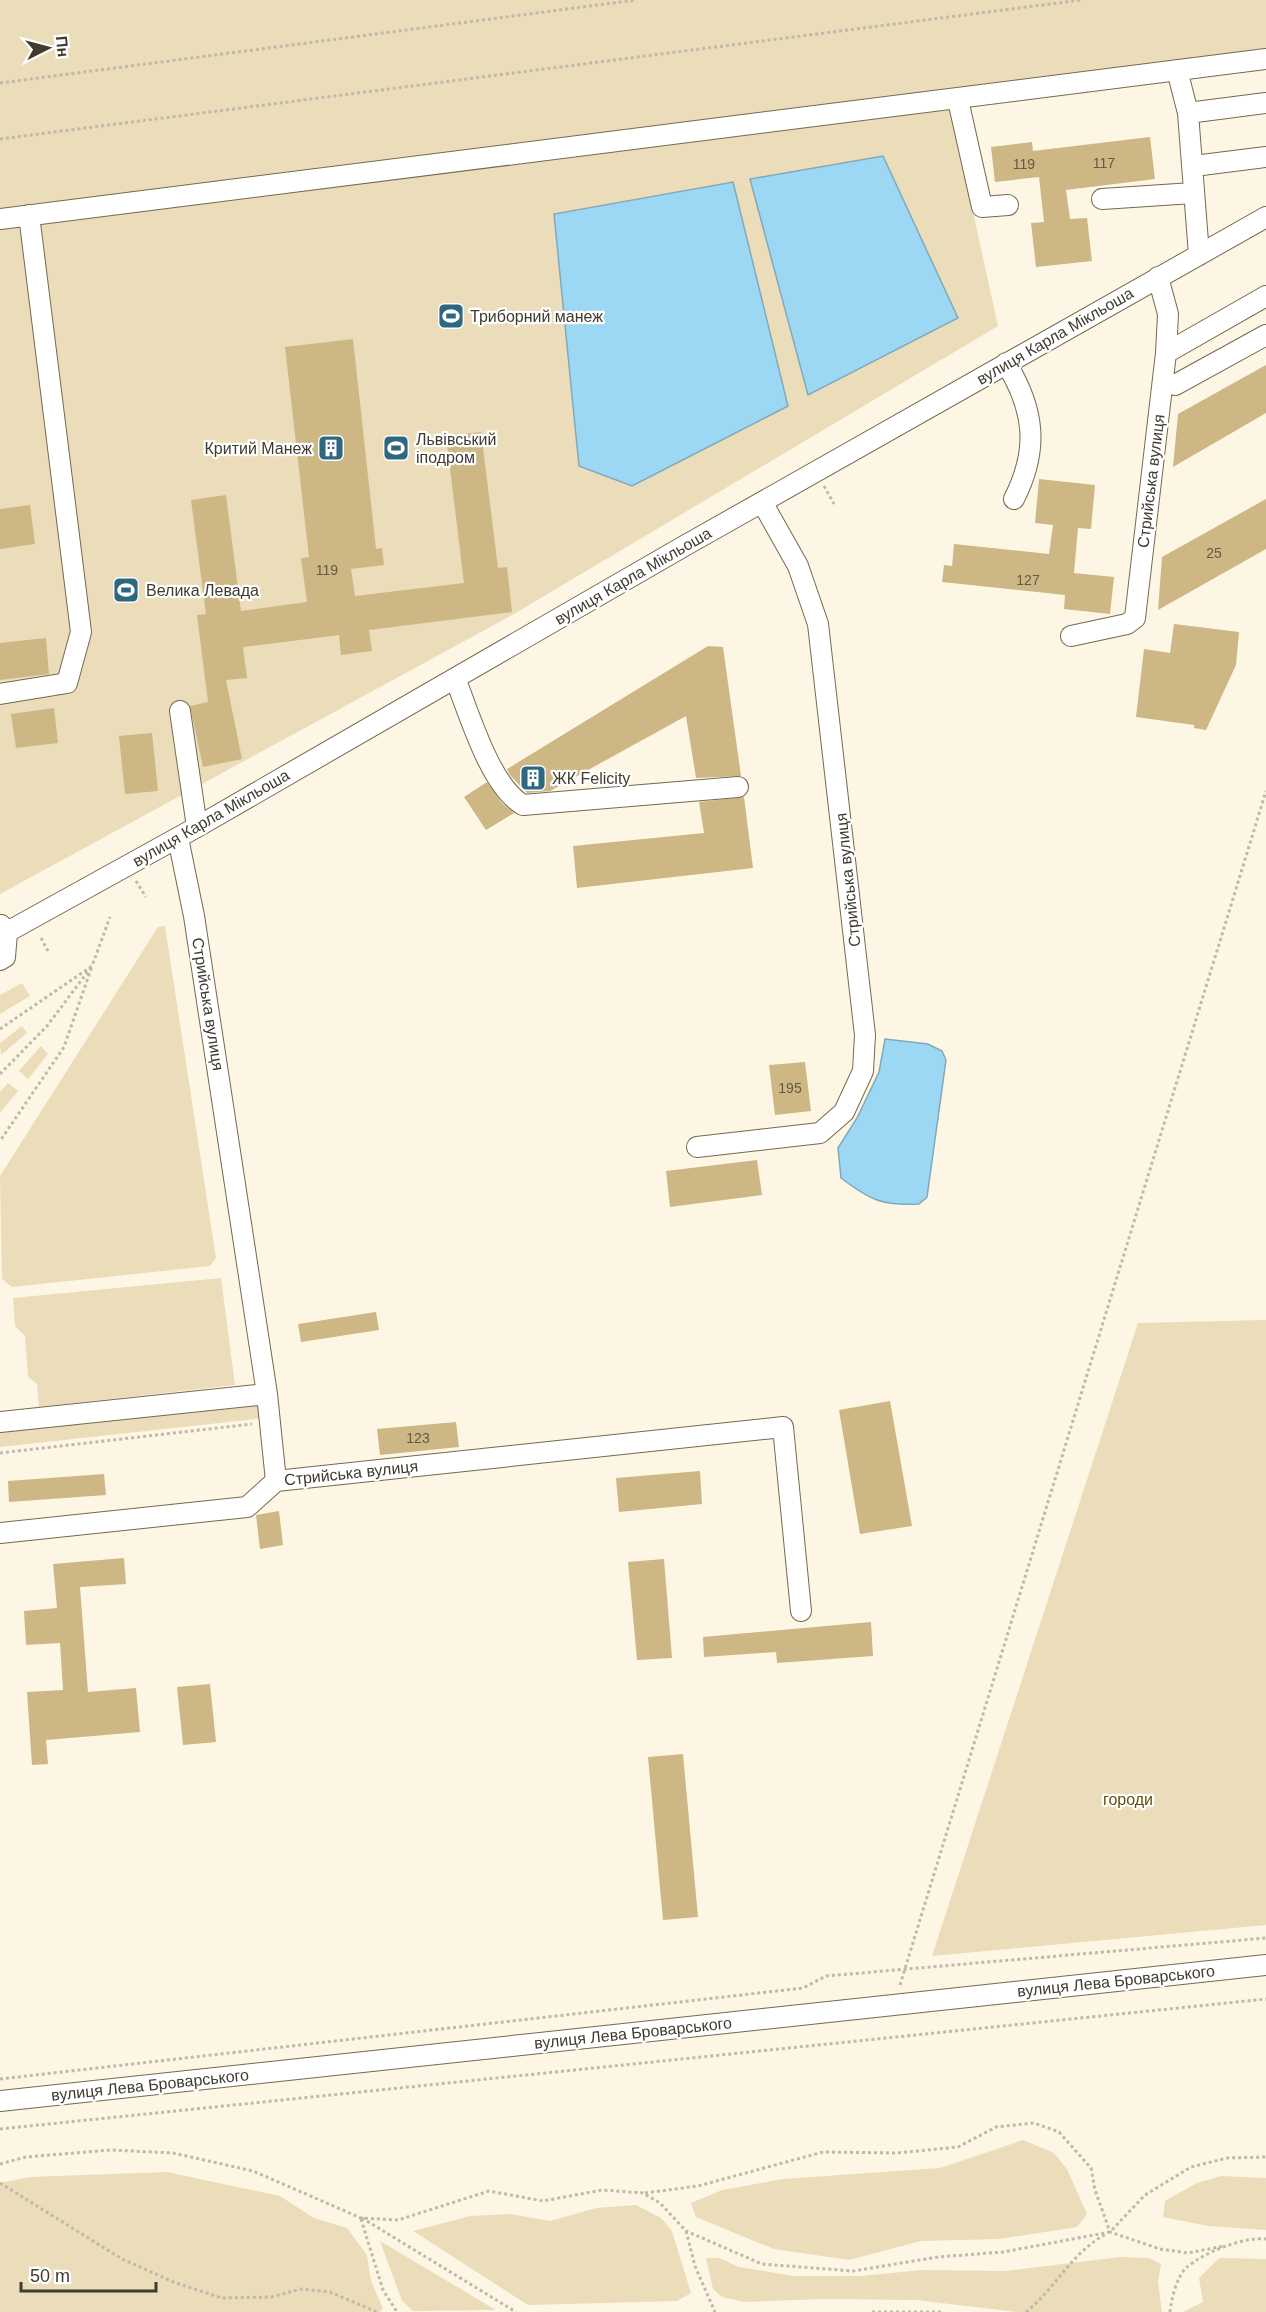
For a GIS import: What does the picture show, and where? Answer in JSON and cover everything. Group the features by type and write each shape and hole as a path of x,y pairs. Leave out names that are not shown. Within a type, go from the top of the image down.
{"street":[{"path":"0,219 958,100 1266,59"},
{"path":"1177,70 1188,112 1194,166 1193,193 1199,255"},
{"path":"958,100 982,207 1008,205"},
{"path":"1188,112 1266,103"},
{"path":"1194,166 1266,157"},
{"path":"1102,199 1193,193"},
{"path":"0,694 67,683 81,632 29,215"},
{"name":"вулиця Карла Мікльоша","path":"2,931 178,838 762,502 1266,217"},
{"name":"Стрийська вулиця","path":"1071,636 1127,624 1136,618 1166,353 1167,314 1158,277"},
{"path":"1166,353 1266,296"},
{"path":"1175,385 1266,335"},
{"path":"1006,363 1023,397 1031,431 1031,455 1014,499"},
{"name":"Стрийська вулиця","path":"697,1147 820,1133 844,1112 863,1071 865,1035 818,624 798,566 762,502"},
{"path":"455,678 487,757 516,801 523,805 738,787"},
{"path":"180,711 197,827"},
{"name":"Стрийська вулиця","path":"178,838 194,916 267,1394 276,1481 783,1428 801,1611"},
{"path":"0,960 4,957 2,931"},
{"path":"0,1422 267,1394"},
{"path":"1,1538 247,1507 276,1481"},
{"name":"вулиця Лева Броварського","path":"0,2101 1266,1965"}],"path":[{"path":"0,83 636,0"},
{"path":"0,139 1081,0"},
{"path":"894,2005 1266,790"},
{"path":"0,1141 64,1047 110,917"},
{"path":"41,938 48,951"},
{"path":"0,1029 92,966"},
{"path":"0,1074 47,1026 92,966"},
{"path":"0,1453 270,1422"},
{"path":"0,2079 803,1988 826,1976 1266,1938"},
{"path":"0,2129 1266,1999"},
{"path":"361,2218 398,2220 489,2191 543,2200 602,2190 643,2193 698,2186 823,2152 897,2153 958,2146 996,2127 1034,2123 1059,2132 1091,2168 1095,2190 1110,2232"},
{"path":"0,2164 26,2157 111,2150 173,2153 253,2171 361,2218 516,2312"},
{"path":"1026,2312 1039,2301 1086,2245 1110,2232 1145,2195 1191,2167 1227,2158 1266,2157"},
{"path":"0,2182 122,2259 176,2283 222,2298 271,2296 301,2289 330,2292 377,2312"},
{"path":"643,2193 660,2203 686,2231 762,2264 853,2271 938,2257 1003,2252 1110,2232 1160,2249 1188,2253 1258,2238 1266,2240"},
{"path":"361,2218 384,2290 398,2312"},
{"path":"686,2231 695,2266 714,2312"},
{"path":"1170,2312 1171,2301 1185,2268 1224,2246"},
{"path":"872,2312 941,2312"}],"green space":[{"name":"Львівський іподром","path":"0,0 1266,0 1266,51 947,93 998,326 514,614 0,894"},
{"path":"165,926 216,1258 210,1266 12,1287 2,1279 0,1176 158,927"},
{"path":"22,983 30,996 0,1014 0,995"},
{"path":"22,1026 27,1033 1,1055 0,1043"},
{"path":"41,1046 48,1054 28,1079 19,1071"},
{"path":"8,1083 18,1091 0,1113 0,1092"},
{"path":"221,1278 235,1385 39,1407 37,1384 28,1377 25,1336 15,1326 13,1298"},
{"name":"городи","path":"1266,1320 1266,1925 932,1956 1138,1323"},
{"path":"256,1404 264,1418 0,1447 0,1432"},
{"path":"1023,2140 1054,2153 1067,2169 1087,2214 1077,2227 999,2239 921,2241 849,2260 774,2249 696,2217 691,2203 722,2190 783,2179 940,2168"},
{"path":"167,2172 280,2196 314,2218 347,2228 367,2255 371,2281 383,2308 380,2312 0,2312 0,2183 29,2177"},
{"path":"1221,2176 1266,2178 1266,2230 1208,2226 1163,2217 1165,2201 1197,2183"},
{"path":"636,2205 661,2218 672,2231 691,2293 677,2301 528,2305 413,2231 470,2216 510,2214 550,2221 596,2208"},
{"path":"380,2241 496,2310 413,2311 402,2301"},
{"path":"1120,2257 1149,2258 1161,2264 1158,2281 1162,2312 1017,2312 916,2300 823,2299 744,2302 722,2297 713,2289 706,2258 719,2258 739,2267 794,2276 861,2276 922,2270 1005,2271"},
{"path":"1219,2258 1266,2259 1266,2312 1183,2312 1203,2302 1199,2278"}],"water":[{"path":"883,156 958,318 808,395 750,179"},
{"path":"733,182 788,406 632,486 579,466 554,214"},
{"path":"885,1039 928,1044 942,1051 946,1060 927,1197 919,1204 895,1204 877,1200 860,1192 841,1178 838,1148 857,1118 879,1072"}],"building":[{"path":"1150,137 1155,179 1066,190 1070,219 1087,218 1092,261 1036,267 1031,223 1044,222 1039,177 995,182 991,147 1032,142 1033,151"},
{"path":"353,339 376,549 382,548 384,565 351,569 355,596 464,583 446,436 481,432 498,568 507,567 512,612 369,630 372,651 341,655 339,635 243,647 247,678 226,680 242,759 203,767 190,706 208,702 197,615 206,614 191,500 226,495 241,611 307,602 301,558 309,557 285,347"},
{"path":"1266,365 1266,413 1173,467 1178,414"},
{"path":"1039,479 1095,485 1091,529 1078,528 1074,573 1114,577 1110,614 1064,609 1065,595 942,582 944,565 952,566 954,544 1049,554 1053,525 1035,523"},
{"path":"1266,499 1266,549 1158,610 1162,557"},
{"path":"30,505 35,544 0,549 0,509"},
{"path":"1174,624 1239,632 1236,665 1206,730 1194,728 1194,725 1136,717 1144,649 1170,653"},
{"path":"46,638 49,674 0,680 0,643"},
{"path":"708,646 723,647 741,776 696,778 686,716 550,791 527,793 510,775 507,769"},
{"path":"54,708 58,743 16,748 11,714"},
{"path":"152,733 158,791 125,794 119,736"},
{"path":"487,782 502,803 514,813 486,830 464,797"},
{"path":"744,797 753,868 577,888 573,846 704,833 699,802"},
{"path":"805,1062 811,1111 775,1115 769,1065"},
{"path":"757,1160 762,1195 670,1207 666,1171"},
{"path":"376,1312 379,1330 301,1342 298,1324"},
{"path":"890,1401 912,1526 860,1534 839,1410"},
{"path":"456,1422 459,1447 380,1455 377,1429"},
{"path":"700,1471 702,1504 619,1512 616,1478"},
{"path":"104,1474 106,1495 9,1502 8,1481"},
{"path":"279,1511 283,1545 260,1549 256,1515"},
{"path":"124,1558 126,1584 80,1587 88,1692 136,1688 140,1732 46,1740 48,1764 32,1765 27,1692 63,1690 60,1643 26,1645 24,1611 57,1608 53,1564"},
{"path":"664,1559 672,1658 637,1660 628,1562"},
{"path":"871,1622 873,1656 777,1663 776,1652 704,1657 703,1637"},
{"path":"210,1684 216,1742 183,1745 177,1687"},
{"path":"683,1754 698,1917 663,1920 648,1757"}],"place":[{"name":"Триборний манеж","path":"451,316"},
{"name":"Критий Манеж","path":"331,448"},
{"name":"Львівський іподром","path":"396,448"},
{"name":"Велика Левада","path":"126,590"},
{"name":"ЖК Felicity","path":"533,778"}]}
